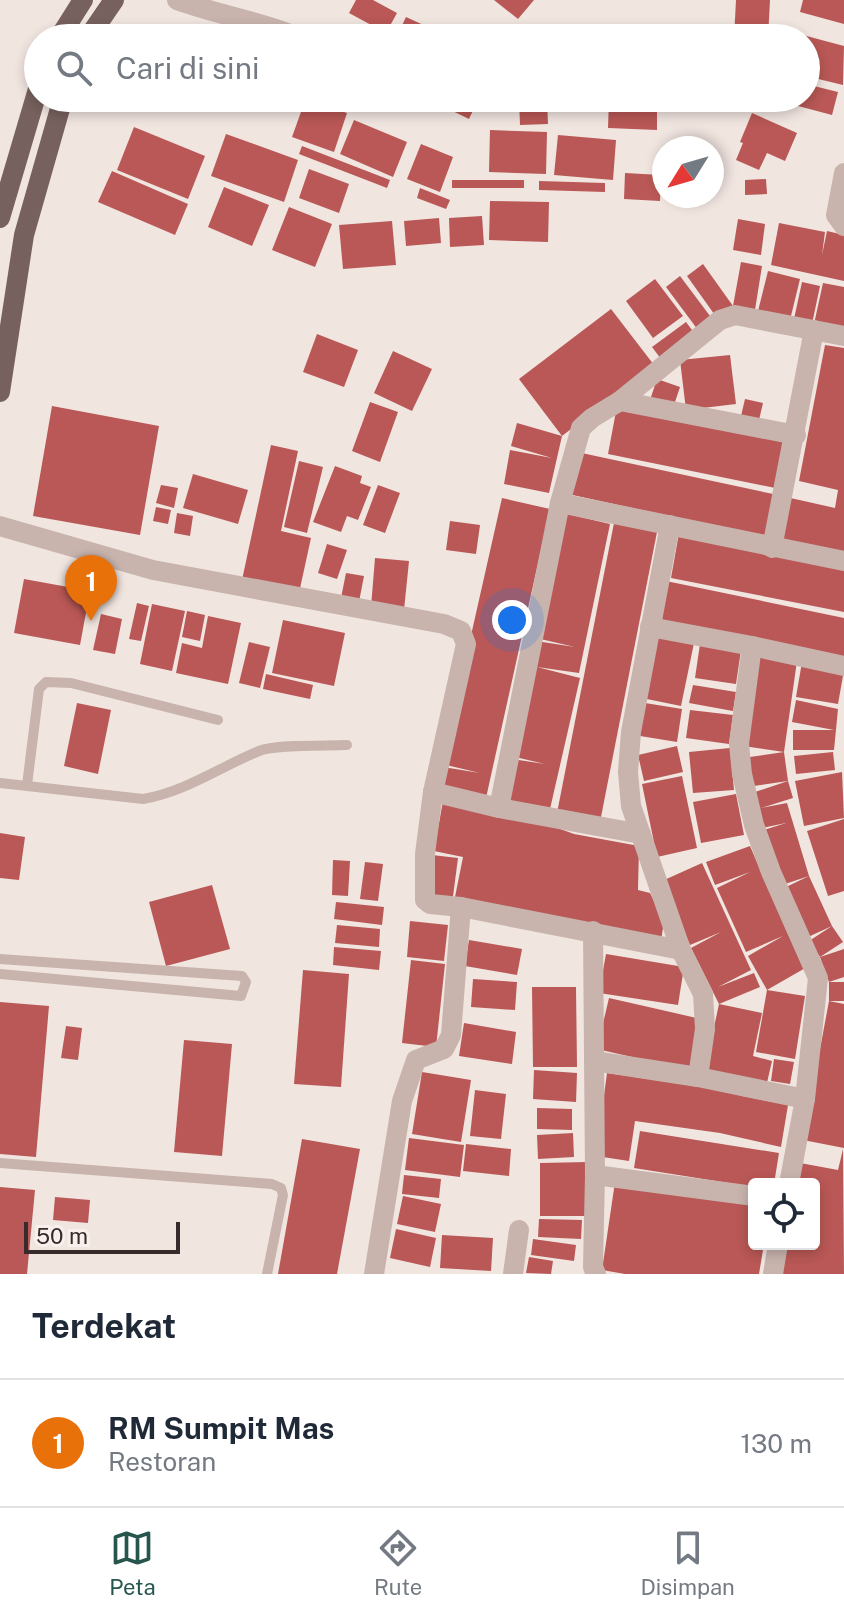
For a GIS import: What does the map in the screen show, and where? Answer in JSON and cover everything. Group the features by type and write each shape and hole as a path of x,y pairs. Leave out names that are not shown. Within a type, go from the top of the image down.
{"main road":[{"path":"68,24 83,0"},
{"path":"98,24 114,0"},
{"path":"0,218 31,112"},
{"path":"0,392 24,235 59,112"}],"street":[{"path":"177,0 217,14 261,24"},
{"path":"844,173 836,215 844,226"},
{"path":"499,808 560,503 581,428 620,401 720,320 735,315 844,336"},
{"path":"772,548 814,330"},
{"path":"620,401 796,435"},
{"path":"560,503 844,561"},
{"path":"670,525 631,732 628,772 631,806 681,950 703,994 705,1029 698,1077"},
{"path":"0,526 153,570 444,624 461,631 466,644 433,792 423,896 430,904 593,931 681,950"},
{"path":"650,627 844,666"},
{"path":"752,646 739,744 742,774 754,825 771,872 818,978 805,1099 790,1178"},
{"path":"433,792 499,808 641,834"},
{"path":"374,1274 407,1088 416,1060 444,1049 451,1035 461,907"},
{"path":"593,931 593,1267 596,1274"},
{"path":"594,1061 698,1077 805,1099"},
{"path":"595,1175 748,1195"},
{"path":"513,1274 519,1230"},
{"path":"773,1274 777,1250"}],"lane":[{"path":"27,785 39,689 46,682 71,683 218,720"},
{"path":"0,783 143,799 161,796 221,771 262,749 347,745"},
{"path":"0,959 242,976 246,982 241,996 0,974"},
{"path":"0,1163 272,1184 281,1188 283,1195 267,1274"}],"building":[{"path":"356,0 373,0 397,13 391,24 369,24 349,13"},
{"path":"494,0 534,0 518,19"},
{"path":"736,0 770,0 769,24 735,24"},
{"path":"803,0 844,0 844,24 800,12"},
{"path":"406,17 421,24 403,24"},
{"path":"820,40 844,46 843,85 820,79"},
{"path":"820,88 838,92 832,115 820,112"},
{"path":"301,112 347,113 334,152 292,137"},
{"path":"455,112 472,112 469,119"},
{"path":"520,112 548,112 548,124 520,125"},
{"path":"609,112 657,112 657,130 608,128"},
{"path":"752,113 797,133 785,161 767,153 759,170 736,160"},
{"path":"354,120 407,142 393,177 340,154"},
{"path":"134,127 205,156 188,199 117,170"},
{"path":"490,130 547,132 546,174 489,172"},
{"path":"226,134 298,160 284,202 211,176"},
{"path":"558,135 616,140 613,180 554,175"},
{"path":"421,144 453,157 440,192 407,179"},
{"path":"302,146 390,180 387,188 299,154"},
{"path":"309,169 349,184 339,213 299,198"},
{"path":"112,171 188,204 175,235 98,202"},
{"path":"625,173 652,174 652,201 624,199"},
{"path":"766,179 767,194 745,195 745,180"},
{"path":"452,180 524,180 524,188 452,188"},
{"path":"539,181 605,183 605,192 539,190"},
{"path":"224,187 269,205 252,246 208,227"},
{"path":"420,188 450,200 446,209 417,198"},
{"path":"490,201 549,202 548,242 489,240"},
{"path":"289,207 332,224 315,267 272,250"},
{"path":"482,216 484,245 450,247 449,218"},
{"path":"439,218 441,243 406,246 404,221"},
{"path":"738,219 765,224 761,255 733,250"},
{"path":"392,221 396,265 343,269 339,225"},
{"path":"779,223 825,232 822,255 827,231 844,235 844,281 771,265"},
{"path":"741,262 762,266 755,310 717,318 687,276 703,264 733,306"},
{"path":"768,271 800,279 790,320 758,311"},
{"path":"680,276 713,320 698,330 666,287"},
{"path":"655,279 683,316 653,338 626,301"},
{"path":"802,282 820,286 812,324 794,319"},
{"path":"823,283 844,287 844,331 814,324"},
{"path":"611,309 654,365 562,436 519,379"},
{"path":"686,322 695,334 661,359 652,347"},
{"path":"317,334 358,350 344,387 303,372"},
{"path":"825,345 844,348 844,554 778,540 786,497 835,508 838,490 799,481"},
{"path":"393,351 432,369 412,411 374,393"},
{"path":"730,355 736,404 686,410 680,360"},
{"path":"657,379 680,387 673,408 650,400"},
{"path":"745,399 763,403 759,420 741,416"},
{"path":"370,402 398,412 380,462 352,451"},
{"path":"52,406 159,426 140,535 33,516"},
{"path":"617,406 790,441 780,489 608,454"},
{"path":"517,423 562,436 549,493 504,484 510,450 552,458 511,446"},
{"path":"271,445 298,451 281,531 311,538 299,593 242,580"},
{"path":"577,452 773,494 765,537 568,494"},
{"path":"299,461 323,467 307,533 284,527"},
{"path":"335,466 362,476 360,483 371,487 358,520 347,516 341,532 313,522"},
{"path":"193,474 248,490 238,524 183,508"},
{"path":"161,485 178,488 174,508 156,503"},
{"path":"378,485 400,493 385,533 363,525"},
{"path":"502,498 550,509 486,798 439,790 443,767 480,773 442,764"},
{"path":"156,507 171,510 168,524 153,521"},
{"path":"177,513 193,516 190,536 174,533"},
{"path":"563,513 610,524 579,673 537,667 580,678 550,809 504,800 512,759 545,764 511,756 536,641 575,647 536,638"},
{"path":"450,521 480,525 476,554 446,550"},
{"path":"614,523 657,532 600,822 557,813"},
{"path":"679,533 844,565 844,612 671,578"},
{"path":"327,544 347,550 337,579 318,573"},
{"path":"375,558 409,561 404,610 371,607"},
{"path":"346,573 364,576 358,607 340,603"},
{"path":"24,579 90,591 80,645 14,633"},
{"path":"666,581 844,618 844,660 658,621"},
{"path":"137,603 149,606 141,641 129,639"},
{"path":"152,604 185,611 172,671 140,664"},
{"path":"187,611 205,615 200,641 182,637"},
{"path":"101,614 122,619 115,654 93,650"},
{"path":"208,616 241,623 228,684 176,673 182,643 202,648"},
{"path":"283,620 345,633 334,686 272,673"},
{"path":"654,634 694,643 681,706 642,698"},
{"path":"249,642 270,647 260,688 239,683"},
{"path":"700,644 741,650 736,684 695,678"},
{"path":"757,654 797,661 784,752 743,746"},
{"path":"802,662 844,670 838,704 796,697"},
{"path":"266,674 313,685 310,699 263,689"},
{"path":"693,685 736,692 733,711 689,703"},
{"path":"796,700 838,709 834,750 793,750 793,730 834,730 792,722"},
{"path":"639,702 682,709 677,742 634,735"},
{"path":"77,703 111,710 98,774 64,766"},
{"path":"690,710 733,715 729,744 686,738"},
{"path":"677,746 683,772 644,781 638,755"},
{"path":"730,748 734,790 693,793 689,752"},
{"path":"784,752 788,781 747,787 743,758"},
{"path":"833,752 835,770 796,774 794,756"},
{"path":"842,772 844,818 804,826 795,781"},
{"path":"682,776 697,848 657,857 642,784"},
{"path":"788,781 793,798 761,808 787,803 809,876 782,885 764,830 786,823 762,828 752,793"},
{"path":"736,794 744,835 701,843 693,802"},
{"path":"443,801 527,817 574,834 639,846 638,890 650,893 664,921 661,941 454,902 463,857 434,851"},
{"path":"844,819 844,891 828,896 807,831"},
{"path":"0,833 25,837 19,880 0,878"},
{"path":"750,846 788,934 807,967 767,990 748,956 783,936 746,952 717,888 750,872 715,885 706,862"},
{"path":"432,855 458,858 452,904 427,900"},
{"path":"333,860 350,861 348,896 332,895"},
{"path":"365,862 383,864 378,901 360,899"},
{"path":"702,863 751,970 718,987 754,973 760,987 719,1004 691,948 721,932 690,945 662,881"},
{"path":"809,876 832,926 808,937 784,888"},
{"path":"212,885 230,949 166,966 149,902"},
{"path":"336,902 384,907 382,925 334,919"},
{"path":"410,921 448,925 444,961 407,957"},
{"path":"337,925 380,929 379,947 335,943"},
{"path":"832,926 843,942 820,957 809,941"},
{"path":"469,940 522,949 517,975 465,966"},
{"path":"334,947 381,951 379,970 333,965"},
{"path":"844,949 844,977 829,982 820,957"},
{"path":"606,954 684,967 678,1005 599,993"},
{"path":"411,960 445,964 436,1047 402,1043"},
{"path":"303,970 349,974 341,1087 294,1084"},
{"path":"473,979 517,982 515,1010 471,1007"},
{"path":"829,982 844,982 844,1001 829,1001"},
{"path":"532,987 576,987 577,1067 533,1067"},
{"path":"767,990 805,996 795,1059 756,1052"},
{"path":"609,998 701,1019 689,1070 597,1049"},
{"path":"829,1001 844,1004 844,1148 803,1140"},
{"path":"0,1002 49,1006 36,1157 0,1154"},
{"path":"719,1004 762,1013 753,1056 772,1061 766,1087 704,1074"},
{"path":"464,1023 516,1032 512,1064 459,1056"},
{"path":"66,1026 82,1028 78,1060 61,1058"},
{"path":"184,1040 232,1044 222,1156 174,1152"},
{"path":"774,1059 794,1062 790,1084 771,1081"},
{"path":"534,1070 577,1073 576,1102 533,1099"},
{"path":"422,1072 471,1080 461,1142 412,1134"},
{"path":"607,1073 726,1090 788,1105 781,1147 720,1133 635,1121 629,1161 596,1156"},
{"path":"475,1090 506,1094 501,1139 470,1136"},
{"path":"537,1108 572,1109 572,1130 537,1129"},
{"path":"640,1131 779,1153 775,1178 748,1178 748,1186 634,1168"},
{"path":"573,1133 574,1157 538,1159 537,1135"},
{"path":"409,1138 464,1145 460,1177 405,1170"},
{"path":"302,1139 360,1149 337,1274 278,1274"},
{"path":"466,1144 511,1149 509,1176 463,1171"},
{"path":"843,1149 844,1274 779,1274 784,1250 820,1250 820,1178 797,1178 800,1163 838,1170"},
{"path":"588,1162 588,1216 540,1216 540,1163"},
{"path":"404,1175 441,1179 439,1198 402,1194"},
{"path":"615,1182 748,1204 748,1250 763,1250 759,1274 625,1274 602,1270"},
{"path":"0,1187 35,1190 27,1274 0,1274"},
{"path":"403,1196 441,1204 435,1232 397,1224"},
{"path":"55,1197 90,1200 88,1223 53,1220"},
{"path":"539,1219 582,1220 581,1239 538,1237"},
{"path":"396,1229 436,1238 430,1267 390,1258"},
{"path":"442,1235 493,1238 491,1271 440,1268"},
{"path":"533,1239 576,1245 574,1261 531,1255"},
{"path":"529,1257 553,1261 551,1274 526,1273"}],"place":[{"name":"RM Sumpit Mas","path":"91,621"}]}
